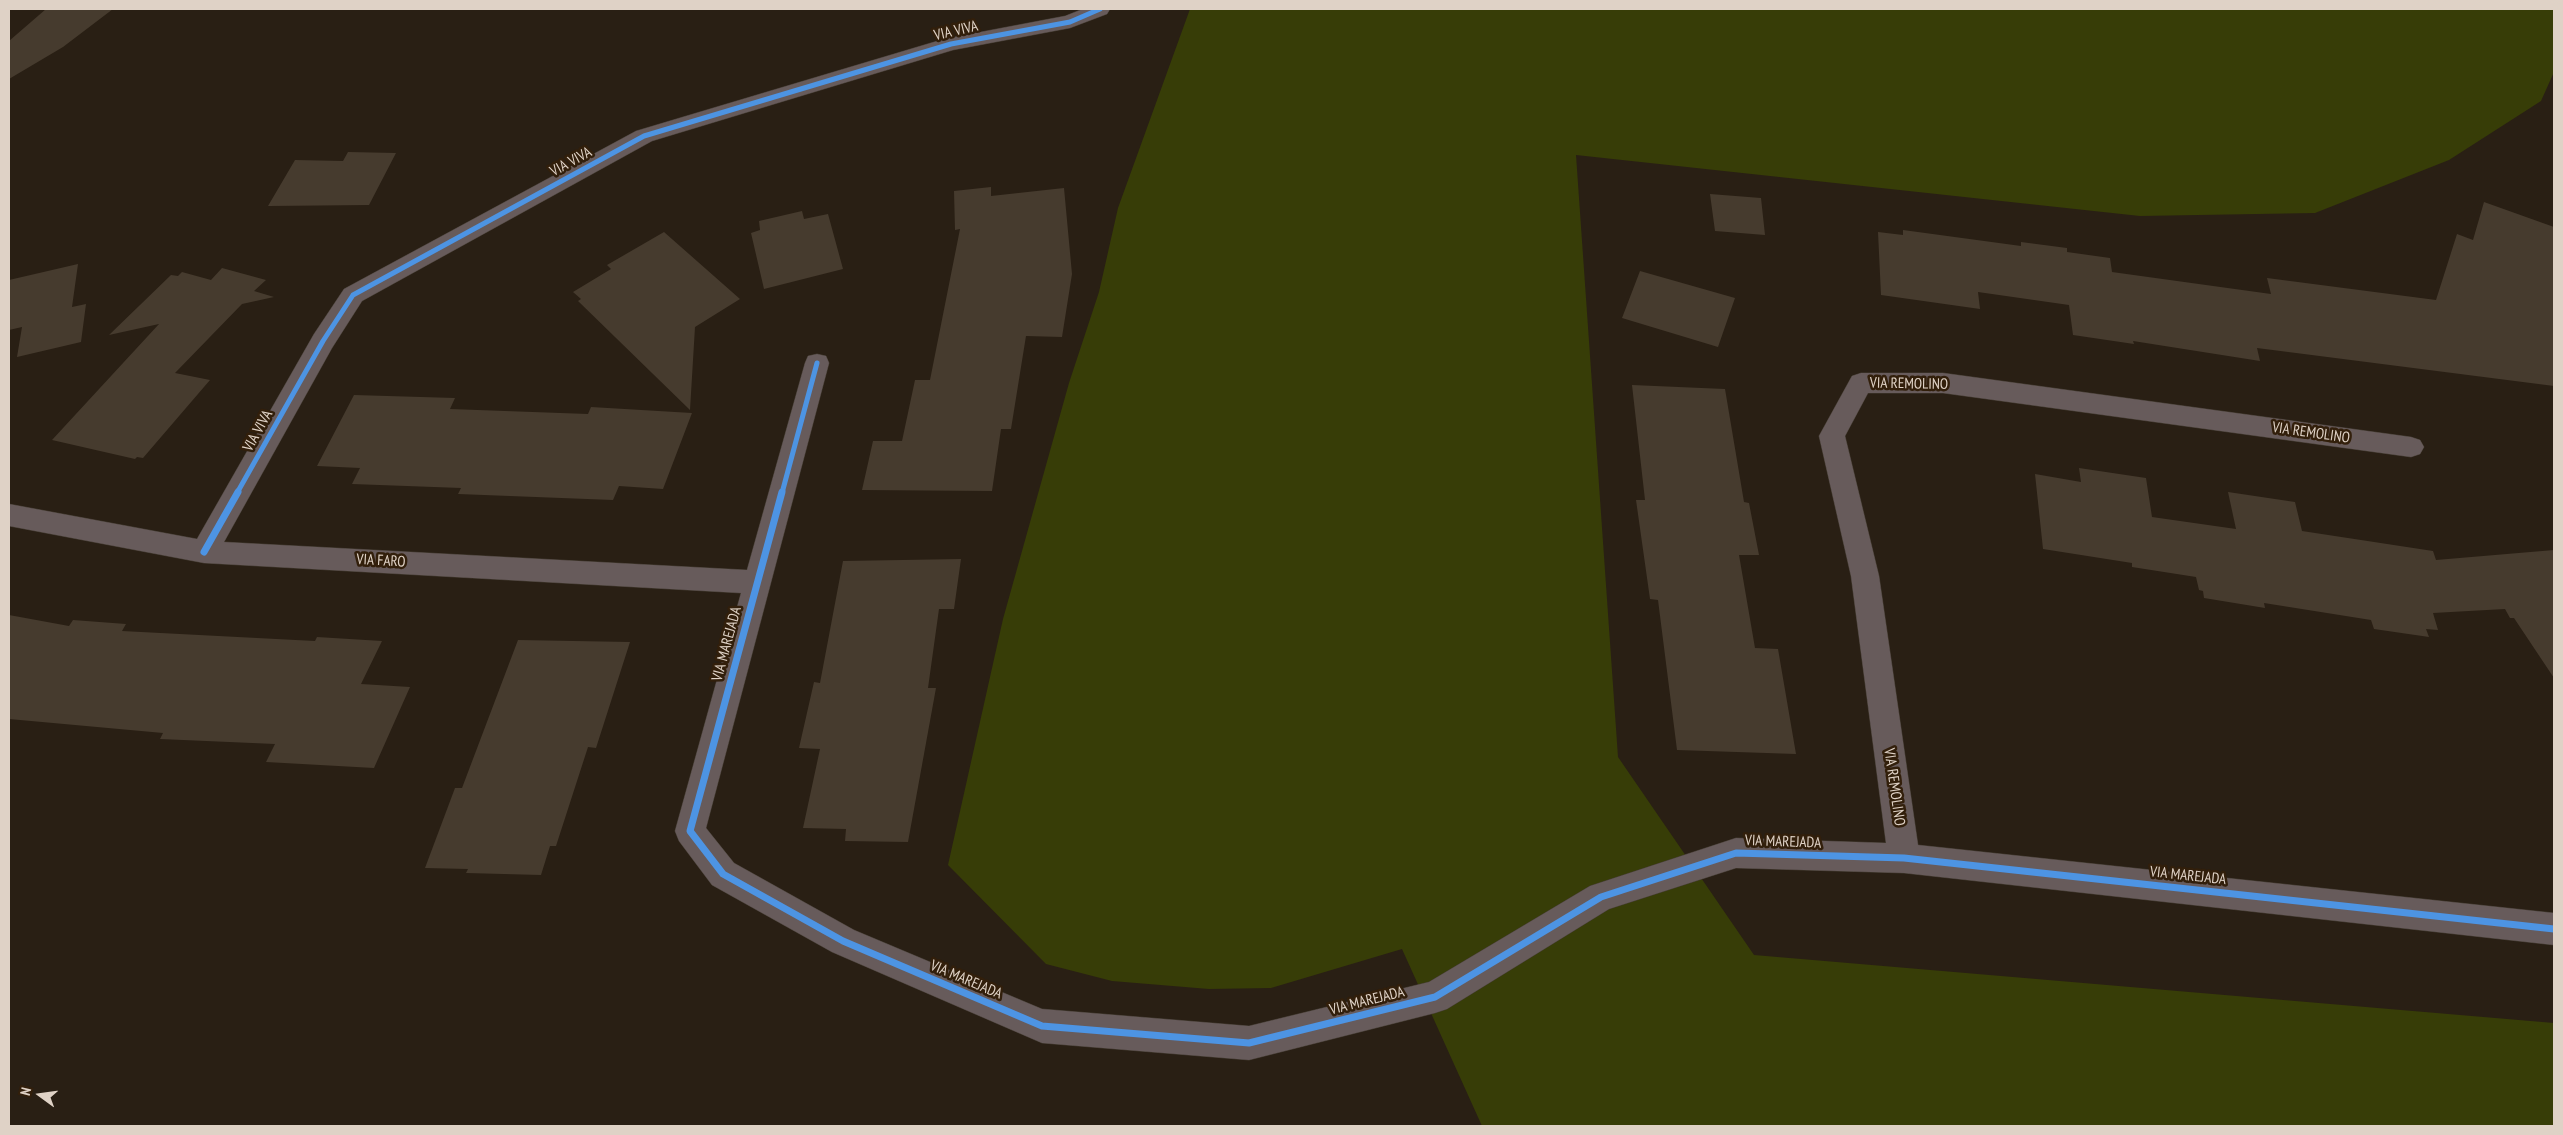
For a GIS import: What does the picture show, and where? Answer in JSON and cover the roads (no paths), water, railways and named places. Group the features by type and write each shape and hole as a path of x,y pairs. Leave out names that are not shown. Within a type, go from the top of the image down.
{"street":[{"name":"VIA VIVA","path":"204,552 322,341 353,295 644,136 951,44 1070,22 1100,9"},
{"name":"VIA MAREJADA","path":"817,363 756,582 690,831 723,874 843,941 1042,1026 1249,1043 1435,997 1601,897 1736,853 1904,858 2554,929"},
{"name":"VIA REMOLINO","path":"1904,858 1865,576 1832,436 1861,383 1942,383 2411,447"},
{"name":"VIA FARO","path":"9,515 204,552 756,582"}]}
